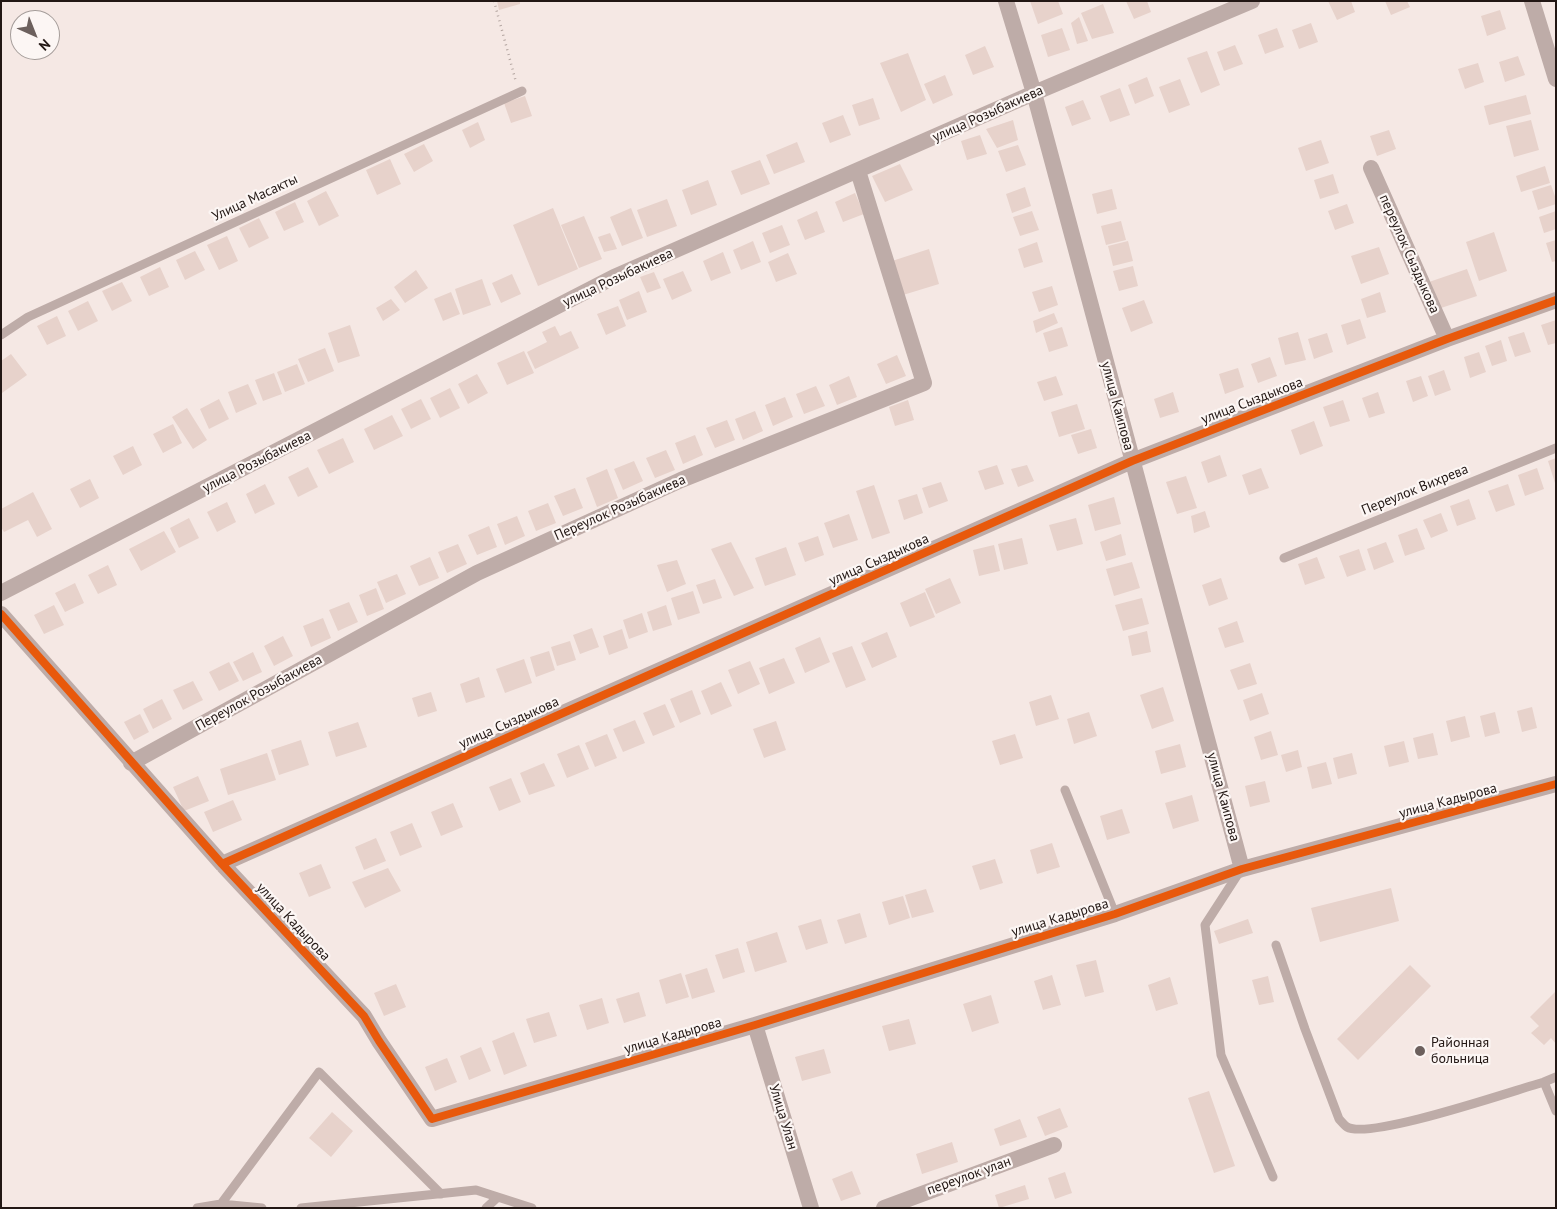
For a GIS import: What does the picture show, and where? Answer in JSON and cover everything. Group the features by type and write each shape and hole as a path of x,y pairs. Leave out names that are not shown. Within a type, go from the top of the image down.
{"street":[{"name":"улица Каипова","path":"1006,1 1034,93 1242,869"},
{"name":"улица Розыбакиева","path":"1,593 614,277 858,172 1034,93 1252,1"},
{"path":"1532,1 1556,79"},
{"name":"переулок Сыздыкова","path":"1371,168 1447,339"},
{"name":"Переулок Розыбакиева","path":"131,763 477,573 681,480 924,383 858,172"},
{"name":"улица Сыздыкова","path":"222,864 1132,461 1447,339 1556,300"},
{"name":"улица Кадырова","path":"1,614 222,864 364,1016 378,1042 432,1119 755,1025 1115,914 1242,869 1556,784"},
{"name":"Улица Улан","path":"755,1025 811,1208"},
{"name":"переулок улан","path":"884,1208 1054,1145"}],"lane":[{"name":"Улица Масакты","path":"1,335 28,318 522,91"},
{"name":"Переулок Вихрева","path":"1284,558 1556,448"},
{"path":"1065,790 1115,914"},
{"path":"1242,869 1204,926 1221,1055 1274,1177"},
{"path":"1276,945 1339,1118 1347,1127 1354,1129 1379,1128 1459,1108 1556,1077"},
{"path":"220,1206 319,1072 441,1194"},
{"path":"1544,1082 1556,1111"},
{"path":"301,1208 476,1190 532,1208"},
{"path":"486,1208 498,1197"},
{"path":"197,1208 220,1206 261,1208"}],"path":[{"path":"494,1 516,82 522,91"}],"building":[{"path":"497,1 520,1 520,4 499,10"},
{"path":"1030,1 1058,1 1063,14 1038,24"},
{"path":"1126,1 1147,1 1151,12 1134,19"},
{"path":"1328,1 1351,1 1355,12 1337,20"},
{"path":"1385,1 1407,1 1410,7 1391,15"},
{"path":"1103,4 1114,33 1092,39 1081,13"},
{"path":"1500,10 1506,29 1487,36 1481,16"},
{"path":"1079,17 1088,41 1077,44 1071,23"},
{"path":"1311,23 1318,42 1299,49 1292,30"},
{"path":"1062,28 1070,50 1048,57 1041,35"},
{"path":"1277,28 1284,47 1265,54 1258,35"},
{"path":"1235,45 1243,64 1224,71 1217,52"},
{"path":"985,46 994,67 973,75 965,55"},
{"path":"1207,51 1220,85 1201,93 1187,58"},
{"path":"908,53 926,100 901,112 880,63"},
{"path":"1518,56 1525,75 1505,82 1499,62"},
{"path":"1478,63 1484,82 1465,89 1458,69"},
{"path":"945,75 953,95 933,104 924,84"},
{"path":"1147,77 1154,96 1135,104 1128,85"},
{"path":"1180,79 1190,105 1169,113 1159,87"},
{"path":"1120,88 1130,115 1110,122 1100,96"},
{"path":"1526,95 1531,114 1489,125 1484,106"},
{"path":"525,96 532,116 511,123 504,103"},
{"path":"873,98 880,119 859,126 852,105"},
{"path":"1083,100 1091,119 1072,126 1065,107"},
{"path":"843,115 851,135 830,143 822,123"},
{"path":"1013,120 1018,140 997,148 986,129"},
{"path":"1531,120 1539,150 1514,157 1506,126"},
{"path":"478,122 485,140 470,148 462,130"},
{"path":"1389,130 1396,149 1377,156 1370,136"},
{"path":"980,135 987,154 967,160 961,141"},
{"path":"1321,140 1329,163 1306,171 1298,148"},
{"path":"797,142 805,162 774,174 766,155"},
{"path":"424,144 433,161 414,172 404,154"},
{"path":"1018,145 1026,165 1006,172 998,151"},
{"path":"390,159 401,184 377,195 366,170"},
{"path":"760,160 770,184 741,195 731,171"},
{"path":"900,164 913,190 885,202 872,176"},
{"path":"1545,166 1550,183 1521,192 1516,176"},
{"path":"1333,174 1339,193 1320,199 1314,180"},
{"path":"708,180 717,205 691,215 682,190"},
{"path":"1551,185 1556,204 1538,210 1532,191"},
{"path":"1025,187 1031,206 1012,213 1006,194"},
{"path":"1112,189 1117,209 1097,214 1092,194"},
{"path":"326,191 339,216 319,226 307,201"},
{"path":"855,193 864,214 843,222 835,202"},
{"path":"667,199 677,226 647,237 637,210"},
{"path":"295,202 304,222 284,231 275,212"},
{"path":"1347,204 1354,223 1335,230 1328,211"},
{"path":"553,208 578,269 538,286 513,225"},
{"path":"631,208 643,238 622,246 610,217"},
{"path":"817,211 825,232 805,240 797,220"},
{"path":"1032,211 1039,230 1020,236 1013,217"},
{"path":"1556,211 1556,229 1544,233 1539,217"},
{"path":"584,216 602,259 579,268 561,225"},
{"path":"259,218 269,238 249,248 239,228"},
{"path":"1121,221 1126,240 1106,245 1101,226"},
{"path":"782,225 790,245 770,253 762,233"},
{"path":"1494,232 1507,271 1479,281 1466,242"},
{"path":"610,233 617,249 604,252 598,237"},
{"path":"227,236 238,261 219,270 207,245"},
{"path":"1556,240 1556,261 1552,262 1546,243"},
{"path":"753,241 761,262 741,270 733,250"},
{"path":"1128,241 1133,261 1113,266 1108,246"},
{"path":"1037,242 1043,262 1024,268 1018,249"},
{"path":"1379,247 1389,274 1361,284 1351,256"},
{"path":"929,249 939,284 903,295 892,261"},
{"path":"195,251 205,270 185,280 176,260"},
{"path":"723,252 731,273 711,281 703,261"},
{"path":"788,253 797,274 776,282 768,262"},
{"path":"1133,266 1138,286 1119,291 1113,271"},
{"path":"160,267 169,287 149,296 140,277"},
{"path":"1467,269 1477,296 1438,309 1429,282"},
{"path":"416,270 428,288 405,303 394,287"},
{"path":"683,271 692,291 672,300 663,279"},
{"path":"654,272 661,288 647,293 640,277"},
{"path":"512,274 521,294 501,303 492,283"},
{"path":"482,279 491,305 463,315 455,289"},
{"path":"122,282 132,301 112,311 102,291"},
{"path":"1052,286 1058,305 1039,312 1032,292"},
{"path":"639,291 647,312 627,320 619,300"},
{"path":"451,292 460,314 443,321 434,299"},
{"path":"1380,292 1386,312 1367,318 1361,299"},
{"path":"391,299 400,310 383,321 376,308"},
{"path":"1144,300 1153,323 1131,332 1122,308"},
{"path":"88,301 98,321 78,331 68,311"},
{"path":"618,306 626,326 606,335 597,314"},
{"path":"1054,313 1058,323 1036,333 1033,321"},
{"path":"57,316 66,336 47,345 37,326"},
{"path":"1360,319 1366,338 1347,345 1341,325"},
{"path":"1556,320 1556,343 1548,345 1541,325"},
{"path":"350,325 360,356 338,363 328,333"},
{"path":"555,326 560,336 571,331 579,348 535,369 527,352 547,342 542,332"},
{"path":"1062,327 1068,346 1049,352 1043,333"},
{"path":"1298,332 1306,360 1285,365 1278,338"},
{"path":"1524,332 1531,352 1515,357 1508,337"},
{"path":"1327,333 1333,352 1314,359 1308,339"},
{"path":"1501,340 1507,361 1492,366 1485,346"},
{"path":"325,348 334,371 308,382 298,359"},
{"path":"524,351 534,373 507,385 497,363"},
{"path":"1479,352 1486,372 1470,378 1464,357"},
{"path":"11,354 27,375 2,393 1,361"},
{"path":"897,355 906,376 886,384 877,364"},
{"path":"1270,357 1277,376 1258,383 1251,364"},
{"path":"297,364 305,384 285,392 277,372"},
{"path":"1238,368 1244,387 1225,394 1219,374"},
{"path":"1444,370 1451,390 1435,396 1428,376"},
{"path":"274,373 282,394 263,401 255,380"},
{"path":"477,374 488,393 468,404 458,384"},
{"path":"849,376 857,397 837,405 829,385"},
{"path":"1056,376 1063,395 1044,401 1037,382"},
{"path":"1421,376 1428,396 1413,402 1406,381"},
{"path":"248,384 257,404 236,413 228,392"},
{"path":"816,386 825,406 804,414 796,394"},
{"path":"450,388 460,408 440,418 430,398"},
{"path":"1173,392 1179,412 1160,418 1154,399"},
{"path":"1378,392 1385,413 1369,418 1362,398"},
{"path":"785,397 793,417 773,426 765,405"},
{"path":"219,399 229,419 209,429 200,409"},
{"path":"421,399 431,419 411,429 401,409"},
{"path":"908,400 914,420 895,426 889,407"},
{"path":"1343,400 1350,421 1330,427 1323,407"},
{"path":"1077,404 1085,429 1059,437 1051,412"},
{"path":"187,408 207,440 193,449 172,417"},
{"path":"755,411 763,431 743,440 735,419"},
{"path":"392,415 403,436 374,450 364,429"},
{"path":"727,420 735,440 715,448 706,428"},
{"path":"1314,421 1323,446 1300,455 1291,430"},
{"path":"173,424 182,443 163,453 153,434"},
{"path":"1091,429 1097,448 1078,454 1071,435"},
{"path":"695,435 703,455 683,464 675,443"},
{"path":"343,438 354,462 329,474 317,450"},
{"path":"133,446 142,465 123,475 113,456"},
{"path":"666,450 675,470 655,478 646,458"},
{"path":"1220,455 1227,476 1208,483 1201,462"},
{"path":"1556,458 1556,483 1555,483 1548,461"},
{"path":"634,461 643,481 623,490 614,469"},
{"path":"997,465 1004,484 985,490 978,471"},
{"path":"1027,465 1034,481 1018,487 1011,469"},
{"path":"308,467 318,487 298,497 288,477"},
{"path":"1261,468 1269,488 1249,495 1242,475"},
{"path":"1537,468 1544,489 1525,496 1518,475"},
{"path":"607,469 618,498 597,507 586,478"},
{"path":"1186,476 1197,508 1177,514 1166,482"},
{"path":"90,479 99,498 80,508 70,489"},
{"path":"941,482 948,501 929,508 922,488"},
{"path":"265,484 275,504 255,514 246,494"},
{"path":"1508,484 1515,505 1496,512 1488,491"},
{"path":"874,485 890,533 872,539 856,491"},
{"path":"575,488 583,508 563,516 554,496"},
{"path":"33,492 52,529 37,537 28,520 4,532 1,527 1,509"},
{"path":"917,494 923,513 904,520 898,500"},
{"path":"1114,497 1121,524 1095,531 1088,505"},
{"path":"1469,499 1476,519 1457,526 1450,506"},
{"path":"227,502 236,522 217,532 207,512"},
{"path":"548,503 556,523 536,531 528,511"},
{"path":"1205,511 1210,527 1194,533 1191,516"},
{"path":"1441,513 1448,531 1431,538 1423,520"},
{"path":"849,514 858,540 833,548 824,523"},
{"path":"517,516 525,536 505,545 497,524"},
{"path":"189,518 199,538 179,548 170,528"},
{"path":"1076,518 1083,544 1057,551 1049,525"},
{"path":"489,526 497,547 477,555 468,535"},
{"path":"1417,528 1425,549 1405,556 1398,535"},
{"path":"164,531 176,552 141,571 129,549"},
{"path":"1121,534 1126,555 1106,561 1100,542"},
{"path":"818,536 824,555 805,562 798,543"},
{"path":"1022,538 1028,564 1004,570 998,544"},
{"path":"731,542 754,588 734,596 711,549"},
{"path":"1386,542 1394,562 1374,570 1367,549"},
{"path":"458,544 467,564 447,573 438,552"},
{"path":"994,545 1000,571 979,576 973,550"},
{"path":"786,547 796,575 765,586 755,558"},
{"path":"1359,549 1366,570 1347,577 1339,556"},
{"path":"430,557 439,578 419,586 410,566"},
{"path":"1317,557 1325,578 1305,585 1298,564"},
{"path":"677,560 686,584 667,592 657,565"},
{"path":"1132,562 1140,588 1114,596 1106,569"},
{"path":"108,565 117,585 98,594 88,575"},
{"path":"397,574 406,594 386,603 377,582"},
{"path":"950,578 961,603 936,614 925,589"},
{"path":"1221,578 1228,599 1209,606 1202,585"},
{"path":"715,579 722,598 703,604 696,585"},
{"path":"75,583 84,603 65,612 55,593"},
{"path":"376,588 384,609 367,616 359,595"},
{"path":"693,591 700,613 678,620 671,598"},
{"path":"925,592 935,617 910,627 900,603"},
{"path":"1142,598 1149,624 1123,631 1115,605"},
{"path":"349,602 358,622 338,631 329,610"},
{"path":"54,605 64,625 44,634 34,615"},
{"path":"666,605 672,625 653,631 647,612"},
{"path":"642,613 648,632 629,639 623,620"},
{"path":"323,618 331,638 311,647 303,626"},
{"path":"1237,621 1244,642 1225,648 1218,628"},
{"path":"592,628 599,647 580,654 573,635"},
{"path":"622,629 628,648 609,655 603,636"},
{"path":"1147,631 1151,652 1132,656 1128,636"},
{"path":"887,632 897,657 872,668 861,643"},
{"path":"283,636 293,656 274,666 264,646"},
{"path":"820,637 830,662 805,673 795,648"},
{"path":"570,641 576,660 557,666 551,647"},
{"path":"852,646 866,680 846,688 832,653"},
{"path":"549,651 555,670 536,677 530,657"},
{"path":"253,652 262,672 243,681 233,662"},
{"path":"784,658 795,683 769,694 759,668"},
{"path":"524,659 532,683 505,693 496,669"},
{"path":"750,661 760,684 738,694 728,670"},
{"path":"229,662 239,681 219,691 209,672"},
{"path":"1250,663 1257,684 1238,690 1230,670"},
{"path":"479,677 485,697 466,703 460,684"},
{"path":"193,681 203,700 183,710 173,690"},
{"path":"721,682 732,706 711,715 701,691"},
{"path":"1163,687 1174,721 1152,729 1140,695"},
{"path":"692,690 701,714 680,723 670,699"},
{"path":"431,692 437,711 418,717 412,698"},
{"path":"1262,693 1269,714 1250,721 1243,700"},
{"path":"1051,695 1059,719 1036,726 1029,702"},
{"path":"162,699 172,719 153,729 143,709"},
{"path":"665,704 675,727 653,736 643,713"},
{"path":"1532,707 1537,728 1522,732 1517,711"},
{"path":"1089,712 1097,736 1074,744 1067,719"},
{"path":"1495,712 1500,733 1485,737 1480,716"},
{"path":"140,714 149,732 134,740 124,722"},
{"path":"1465,716 1470,737 1451,742 1446,721"},
{"path":"635,720 645,743 623,752 613,729"},
{"path":"776,721 786,750 764,758 753,729"},
{"path":"358,722 367,747 336,757 328,732"},
{"path":"1271,731 1278,755 1261,760 1254,737"},
{"path":"1433,733 1438,755 1418,759 1413,738"},
{"path":"607,734 617,758 595,767 585,743"},
{"path":"1015,734 1023,758 1000,765 992,741"},
{"path":"301,740 309,765 279,775 271,750"},
{"path":"1404,741 1409,762 1389,767 1384,746"},
{"path":"1180,744 1186,767 1161,774 1155,751"},
{"path":"579,745 589,769 567,778 557,754"},
{"path":"1298,750 1302,767 1286,772 1281,755"},
{"path":"267,753 276,780 228,795 220,769"},
{"path":"1352,753 1357,774 1338,779 1333,758"},
{"path":"1326,762 1332,784 1312,789 1307,767"},
{"path":"544,763 555,786 529,795 520,773"},
{"path":"198,776 209,801 184,811 173,787"},
{"path":"511,778 521,802 499,811 489,787"},
{"path":"1265,781 1270,802 1250,807 1245,786"},
{"path":"1192,795 1199,821 1173,829 1165,803"},
{"path":"233,800 242,820 213,832 204,812"},
{"path":"453,803 463,827 441,836 431,812"},
{"path":"1122,809 1130,833 1107,840 1100,816"},
{"path":"412,823 422,847 400,856 390,832"},
{"path":"376,838 386,861 364,870 355,847"},
{"path":"1052,843 1060,867 1037,874 1030,850"},
{"path":"995,859 1003,883 980,890 972,866"},
{"path":"321,864 331,888 309,897 299,873"},
{"path":"388,868 401,891 365,908 352,882"},
{"path":"1391,888 1399,921 1320,942 1311,908"},
{"path":"926,889 934,912 912,918 905,895"},
{"path":"903,896 910,918 889,925 882,902"},
{"path":"860,913 867,937 845,944 837,920"},
{"path":"821,919 828,943 806,950 798,926"},
{"path":"1248,919 1253,933 1219,944 1214,931"},
{"path":"777,932 787,962 755,972 746,942"},
{"path":"738,948 745,972 723,979 715,955"},
{"path":"1096,960 1104,992 1085,997 1076,965"},
{"path":"1410,965 1431,986 1358,1060 1337,1039"},
{"path":"707,968 715,992 692,999 685,975"},
{"path":"681,973 689,997 666,1004 659,980"},
{"path":"1052,975 1061,1005 1043,1010 1034,981"},
{"path":"1268,976 1274,1002 1259,1005 1252,980"},
{"path":"1170,977 1178,1004 1156,1011 1148,985"},
{"path":"396,984 406,1007 384,1016 374,993"},
{"path":"1556,991 1556,1044 1551,1038 1544,1045 1531,1033 1539,1026 1530,1017"},
{"path":"639,992 646,1016 624,1023 616,999"},
{"path":"991,995 999,1023 972,1032 963,1004"},
{"path":"602,998 609,1023 587,1030 579,1005"},
{"path":"549,1012 557,1036 534,1043 526,1019"},
{"path":"909,1019 916,1044 889,1051 882,1026"},
{"path":"514,1032 527,1066 504,1075 492,1041"},
{"path":"481,1047 491,1071 469,1080 460,1056"},
{"path":"824,1049 831,1073 802,1081 795,1057"},
{"path":"447,1058 457,1082 435,1091 425,1067"},
{"path":"1209,1091 1235,1166 1214,1173 1188,1098"},
{"path":"1060,1108 1068,1127 1045,1136 1037,1117"},
{"path":"332,1112 353,1131 331,1157 309,1138"},
{"path":"1020,1119 1027,1137 1000,1146 994,1129"},
{"path":"952,1142 958,1162 922,1174 916,1154"},
{"path":"852,1171 861,1194 841,1201 832,1179"},
{"path":"1065,1172 1072,1193 1055,1199 1048,1178"},
{"path":"1025,1185 1029,1199 999,1208 995,1195"}],"cycle path":[{"path":"222,864 1132,461 1447,339 1556,300"},
{"path":"1,614 222,864 364,1016 432,1119 755,1025 1115,914 1242,869 1556,784"}],"place":[{"name":"Районная больница","path":"1420,1051"}]}
